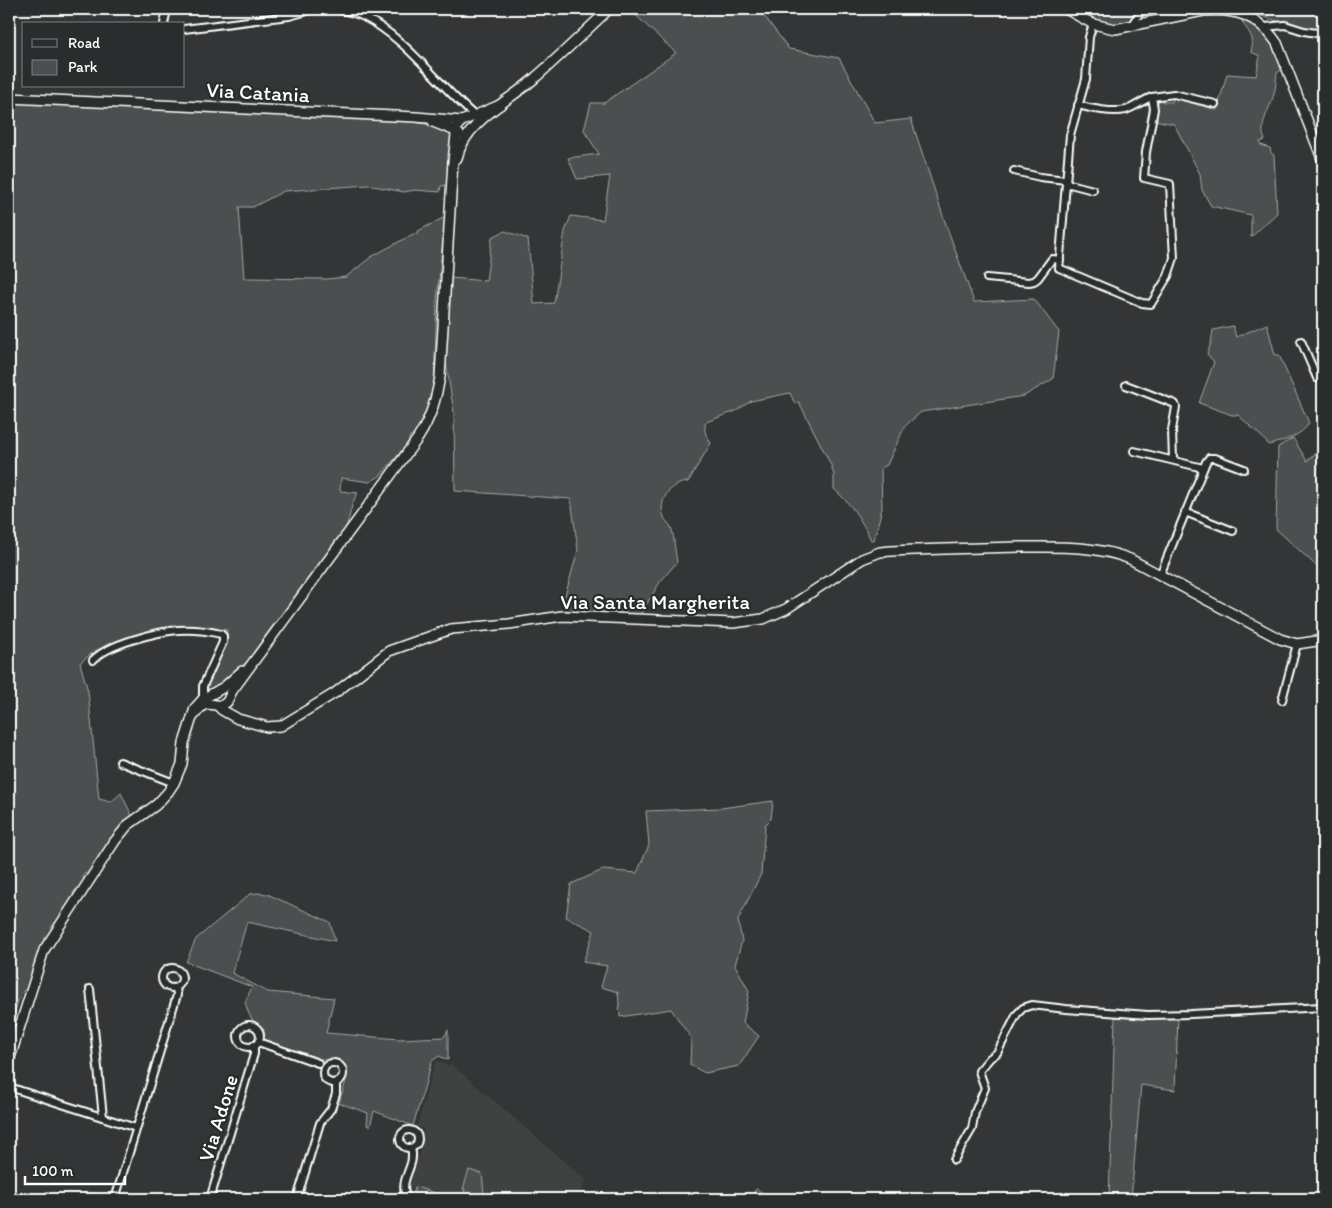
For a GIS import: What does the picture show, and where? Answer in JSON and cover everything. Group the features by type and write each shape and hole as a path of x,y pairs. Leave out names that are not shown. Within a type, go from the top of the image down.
{"main road":[{"path":"462,129 478,124 537,77 609,9"},
{"path":"1066,9 1090,23 1115,29 1203,11 1217,10 1240,13 1257,21 1265,27 1277,43 1323,160"},
{"name":"Via Catania","path":"9,98 416,117 462,129"},
{"path":"192,718 201,707 209,703 223,706 428,422 434,405 440,376 452,180 462,129 475,116 500,105"},
{"name":"Via Santa Margherita","path":"216,705 229,714 248,722 267,727 281,726 343,687 389,651 444,631 562,616 733,623 763,619 786,609 862,559 880,552 978,548 1086,548 1120,555 1280,639 1297,644 1323,640"},
{"path":"9,1061 44,950 115,840 135,820 156,805 174,783 182,764 184,743 193,712 203,700 234,679 257,657"},
{"path":"215,692 224,692 236,714 248,722"},
{"path":"215,692 212,698 216,705"},
{"path":"9,1042 17,1032"}],"street":[{"path":"164,22 167,9"},
{"path":"185,29 289,16 310,9"},
{"path":"336,9 363,17 394,37 456,100 475,116"},
{"path":"1131,26 1142,9"},
{"path":"1090,23 1086,80 1070,135 1059,268 1142,303 1151,304 1168,276 1174,258 1170,184 1144,178 1146,152 1154,109 1152,97"},
{"path":"1265,27 1284,25 1323,34"},
{"path":"1078,105 1091,109 1123,110 1129,109 1152,97 1174,94 1215,104"},
{"path":"1014,171 1093,190"},
{"path":"987,278 1029,282 1038,278 1052,259 1060,260"},
{"path":"1301,341 1317,378"},
{"path":"1126,385 1174,404 1176,407 1172,430 1173,460"},
{"path":"1134,451 1203,468"},
{"path":"1160,575 1206,462 1212,457 1244,469"},
{"path":"1185,512 1232,531"},
{"path":"93,660 98,654 151,635 179,630 221,634 223,642 203,686 203,700"},
{"path":"1282,700 1297,644"},
{"path":"120,762 174,783"},
{"path":"114,1199 177,996 176,988"},
{"path":"90,989 103,1117"},
{"path":"954,1160 972,1129 985,1088 979,1071 997,1053 1017,1014 1023,1008 1032,1005 1060,1009 1148,1015 1323,1007"},
{"name":"Via Adone","path":"210,1199 256,1044 318,1063"},
{"path":"297,1199 320,1123 331,1110 336,1094 336,1082"},
{"path":"9,1087 136,1128"},
{"path":"407,1199 403,1188 413,1155 411,1148"},
{"path":"479,1199 486,1199"}],"shaded area":[{"path":"437,1061 449,1066 451,1064 586,1180 580,1199 493,1199 484,1194 481,1175 469,1170 463,1188 465,1189 462,1199 454,1199 410,1186 423,1141 422,1133 424,1131 421,1127 417,1127"}],"green space":[{"path":"629,9 759,9 789,49 839,58 875,123 911,119 974,302 1034,299 1059,332 1053,379 1024,396 921,412 905,426 887,465 881,468 882,508 874,540 871,540 860,519 834,489 834,475 831,465 799,402 795,404 790,393 751,401 736,411 706,422 706,433 711,443 688,482 671,489 662,504 662,511 672,530 677,562 660,582 639,617 570,613 564,607 565,596 578,550 571,499 455,491 454,413 446,363 451,278 486,281 492,237 505,231 528,239 534,304 554,303 565,231 571,216 603,220 610,176 577,179 568,158 599,154 584,130 591,103 604,103 676,53"},
{"path":"1073,9 1138,9 1128,23 1113,25 1105,24 1098,19 1098,22"},
{"path":"1146,9 1188,9 1136,21"},
{"path":"1239,9 1323,9 1323,31 1293,26"},
{"path":"1246,19 1265,34 1273,47 1282,69 1277,73 1274,94 1265,117 1263,134 1265,140 1260,142 1261,145 1270,148 1271,153 1274,155 1277,213 1251,237 1251,215 1211,206 1202,190 1200,174 1174,124 1154,120 1159,99 1161,98 1163,102 1172,102 1173,98 1217,110 1227,74 1256,76 1260,56 1251,52 1252,39 1242,22"},
{"path":"9,102 406,121 438,126 452,133 447,185 441,186 440,192 415,190 404,192 368,185 284,191 253,207 239,207 244,278 327,279 346,277 371,257 413,234 418,234 418,231 445,218 437,300 434,385 426,412 417,430 413,436 410,436 410,441 380,476 370,482 341,478 340,491 358,493 353,501 345,529 249,659 238,671 205,696 206,685 225,645 227,630 177,628 148,632 94,651 80,663 88,691 99,799 111,802 121,793 133,818 116,833 89,875 85,873 82,877 85,880 78,892 75,890 73,893 74,897 28,988 20,996 9,1029"},
{"path":"1267,324 1275,355 1279,355 1309,423 1297,435 1269,445 1238,415 1232,415 1199,403 1214,362 1207,354 1213,330 1233,326 1236,337"},
{"path":"1293,438 1307,461 1323,447 1323,572 1276,529 1278,447"},
{"path":"773,801 771,819 765,825 761,874 738,920 742,941 735,965 749,991 743,1023 759,1036 739,1066 705,1073 690,1065 691,1038 671,1009 620,1017 618,992 601,987 607,966 583,962 594,931 566,917 571,884 603,870 637,873 649,845 646,811 721,808"},
{"path":"250,894 267,894 330,922 335,941 247,922 232,973 268,992 334,998 326,1033 399,1039 444,1037 448,1030 448,1060 439,1056 432,1061 413,1126 374,1111 370,1126 367,1125 368,1113 339,1103 347,1075 344,1063 337,1059 324,1060 263,1040 263,1028 251,1017 245,1002 252,987 186,962 196,939"},
{"path":"1115,1017 1178,1018 1175,1090 1141,1085 1131,1199 1109,1199"},
{"path":"469,1170 482,1174 484,1194 475,1195 471,1199 462,1199 465,1189 463,1189"},
{"path":"415,1187 419,1188 454,1199 412,1199"},
{"path":"756,1189 765,1194 767,1199 750,1199"}]}
